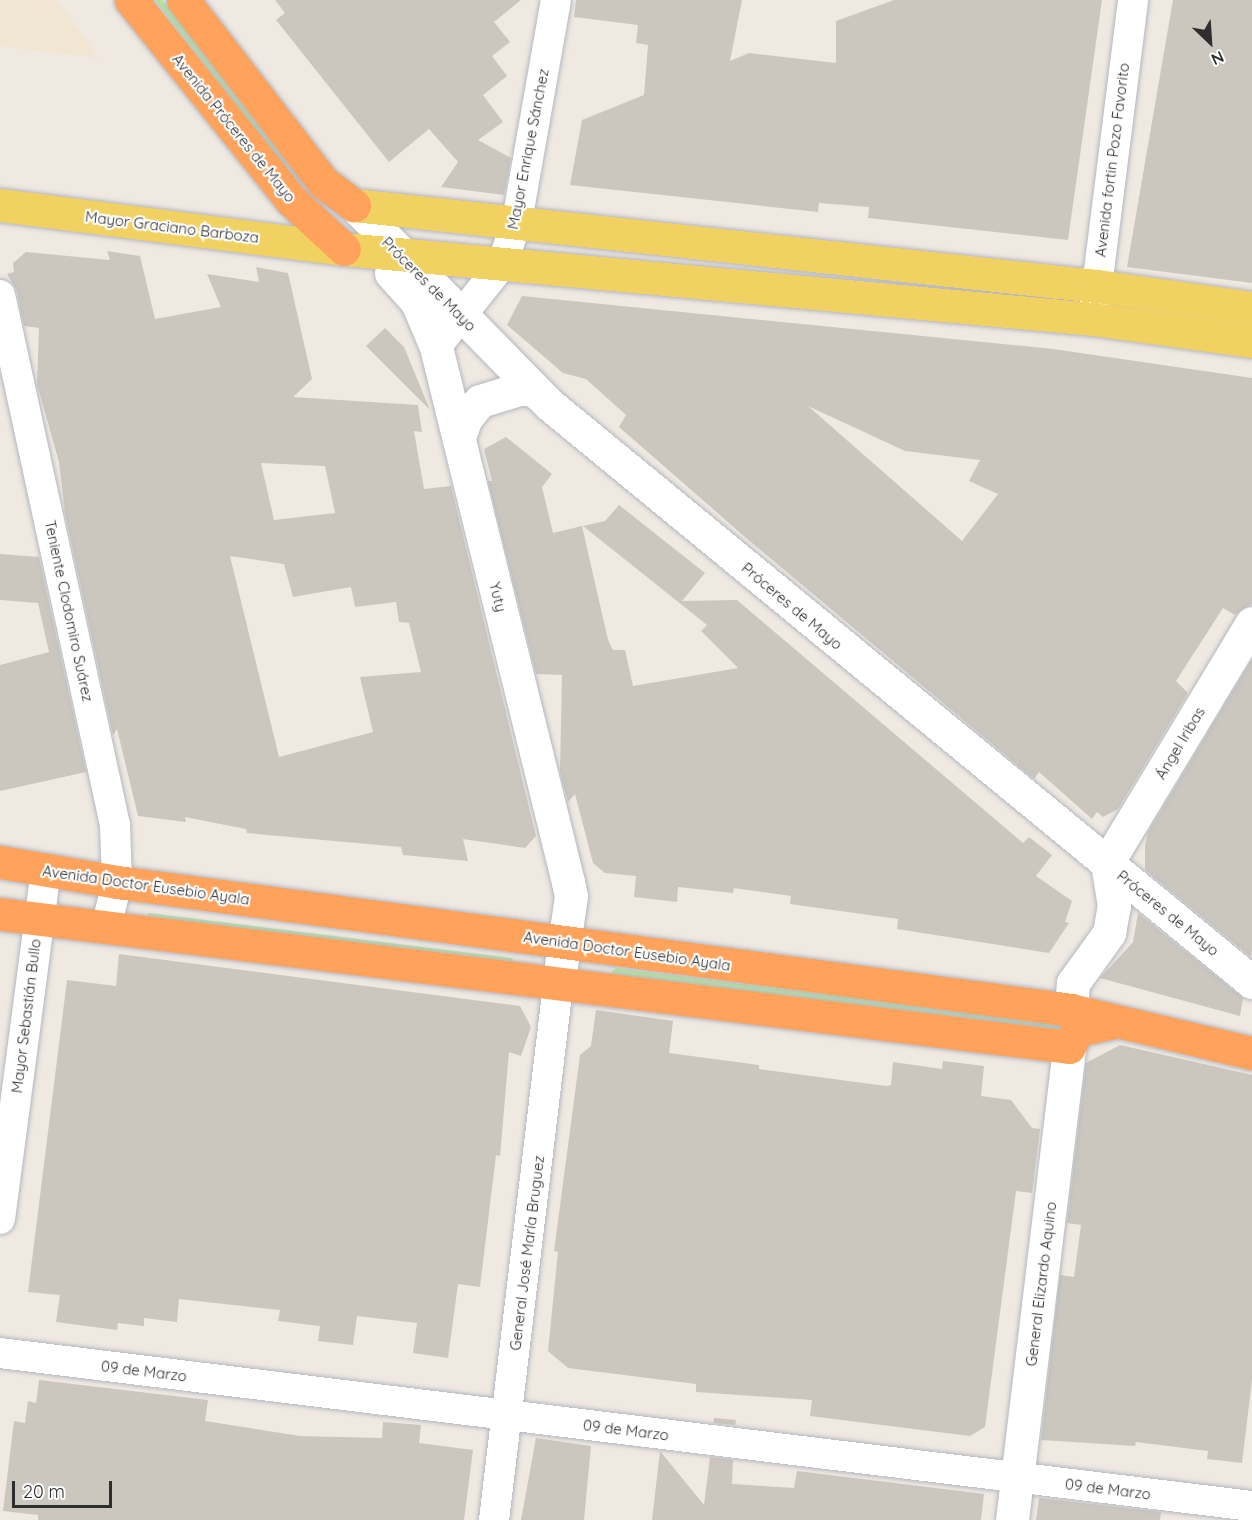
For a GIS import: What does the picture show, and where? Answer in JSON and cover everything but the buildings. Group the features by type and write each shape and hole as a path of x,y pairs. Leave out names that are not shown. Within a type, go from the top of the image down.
{"highway":[{"name":"Avenida Próceres de Mayo","path":"131,0 291,200 344,249"},
{"path":"183,0 323,182 354,206"},
{"name":"Avenida Doctor Eusebio Ayala","path":"0,862 117,882 1071,1010 1252,1053"},
{"path":"0,914 558,986 1069,1047 1077,1030 1120,1021"}],"main road":[{"name":"Mayor Graciano Barboza","path":"0,205 344,249 1093,319 1252,341"},
{"path":"354,206 517,221 1096,286 1252,308"},
{"name":"Próceres de Mayo","path":"354,206 538,394 1252,982"},
{"name":"Yuty","path":"344,249 372,262 405,286 422,312 436,347 571,896 558,986"},
{"path":"459,437 466,418 480,401 519,389 533,389 538,394"},
{"name":"Ángel Iribas","path":"1107,863 1252,623"},
{"path":"1071,1010 1074,983 1080,970 1093,960 1109,933 1114,906 1107,863"},
{"name":"General Elizardo Aquino","path":"1012,1520 1069,1047"}],"street":[{"name":"Mayor Enrique Sánchez","path":"436,347 502,264 517,221 556,0"},
{"name":"Avenida fortin Pozo Favorito","path":"1093,319 1132,0"},
{"name":"Teniente Clodomiro Suárez","path":"0,295 110,797 117,882 106,928"},
{"path":"38,920 46,870"},
{"name":"Mayor Sebastián Bullo","path":"0,1219 38,920"},
{"name":"General José María Bruguez","path":"494,1520 558,986"},
{"name":"09 de Marzo","path":"0,1353 1252,1506"}],"shaded area":[{"path":"0,0 57,0 99,58 0,46"}],"green space":[{"path":"155,0 163,0 306,187 283,165"},
{"path":"149,913 512,958 513,961 147,917"},
{"path":"616,968 1076,1026 1077,1032 614,975 611,972"}]}
